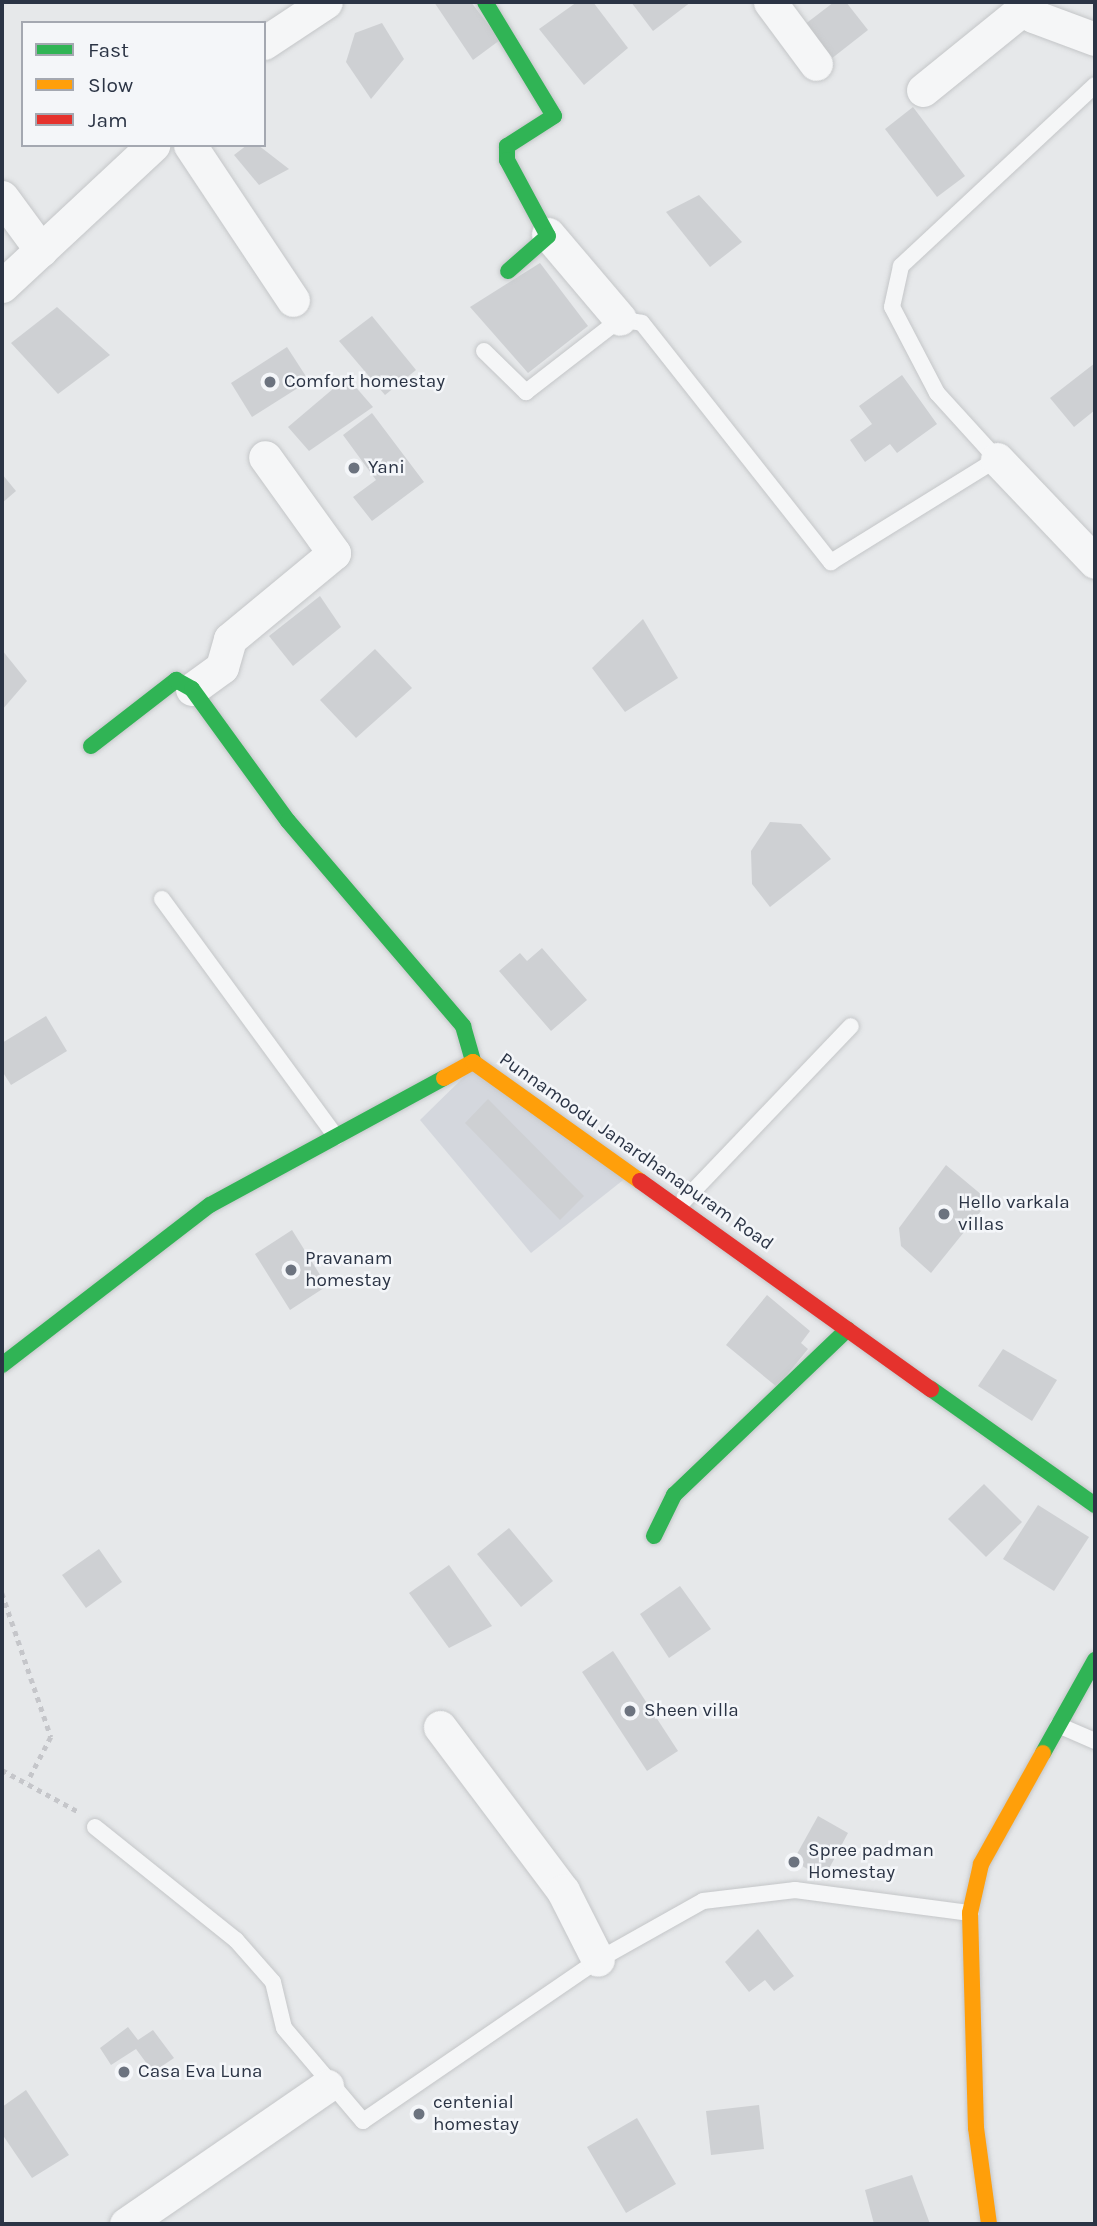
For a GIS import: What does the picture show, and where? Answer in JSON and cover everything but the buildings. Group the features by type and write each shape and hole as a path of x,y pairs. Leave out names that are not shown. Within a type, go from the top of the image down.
{"main road":[{"path":"485,2 554,111 551,123 513,139 506,150 548,234 508,271"},
{"path":"91,746 176,680 192,689 288,821 463,1026 473,1062"},
{"name":"Punnamoodu Janardhanapuram Road","path":"2,1365 210,1205 473,1062 1095,1504"},
{"path":"654,1536 674,1495 848,1329"},
{"path":"984,2223 975,2115 970,1913 981,1864 1095,1660"}],"street":[{"path":"266,42 326,2"},
{"path":"770,2 816,64"},
{"path":"923,90 1029,3 1033,16 1095,39"},
{"path":"2,286 151,147"},
{"path":"191,147 293,300"},
{"path":"2,197 41,250"},
{"path":"548,234 620,319"},
{"path":"192,689 222,667 230,639 334,554 265,457"},
{"path":"997,459 1095,562"},
{"path":"440,1727 562,1891 598,1960"},
{"path":"126,2224 327,2086"}],"lane":[{"path":"484,351 526,392 620,319 642,323 831,562 997,459 937,393 892,307 901,266 1095,85"},
{"path":"162,899 336,1137"},
{"path":"678,1208 850,1026"},
{"path":"1058,1725 1095,1741"},
{"path":"95,1827 236,1940 273,1982 284,2028 327,2086 363,2121 598,1960 703,1901 748,1891 863,1894 970,1913"}],"path":[{"path":"2,1593 51,1737 28,1781"},
{"path":"2,1770 70,1804 95,1827"}],"shaded area":[{"path":"475,1066 627,1177 531,1253 420,1120"}],"traffic: fast":[{"path":"485,2 554,116 507,146 507,160 548,236 508,271"},
{"path":"91,746 176,680 192,689 288,821 463,1026 473,1062"},
{"path":"2,1365 210,1205 444,1078"},
{"path":"654,1536 674,1495 848,1329"},
{"path":"931,1389 1095,1505"},
{"path":"1043,1753 1095,1660"}],"traffic: slow":[{"path":"444,1078 473,1062 640,1181"},
{"path":"989,2224 976,2128 970,1913 981,1864 1043,1753"}],"traffic: jam":[{"path":"640,1181 931,1389"}],"place":[{"name":"Comfort homestay","path":"270,382"},
{"name":"Yani","path":"354,468"},
{"name":"Hello varkala villas","path":"944,1214"},
{"name":"Pravanam homestay","path":"291,1270"},
{"name":"Sheen villa","path":"630,1711"},
{"name":"Spree padman Homestay","path":"794,1862"},
{"name":"Casa Eva Luna","path":"124,2072"},
{"name":"centenial homestay","path":"419,2114"}]}
